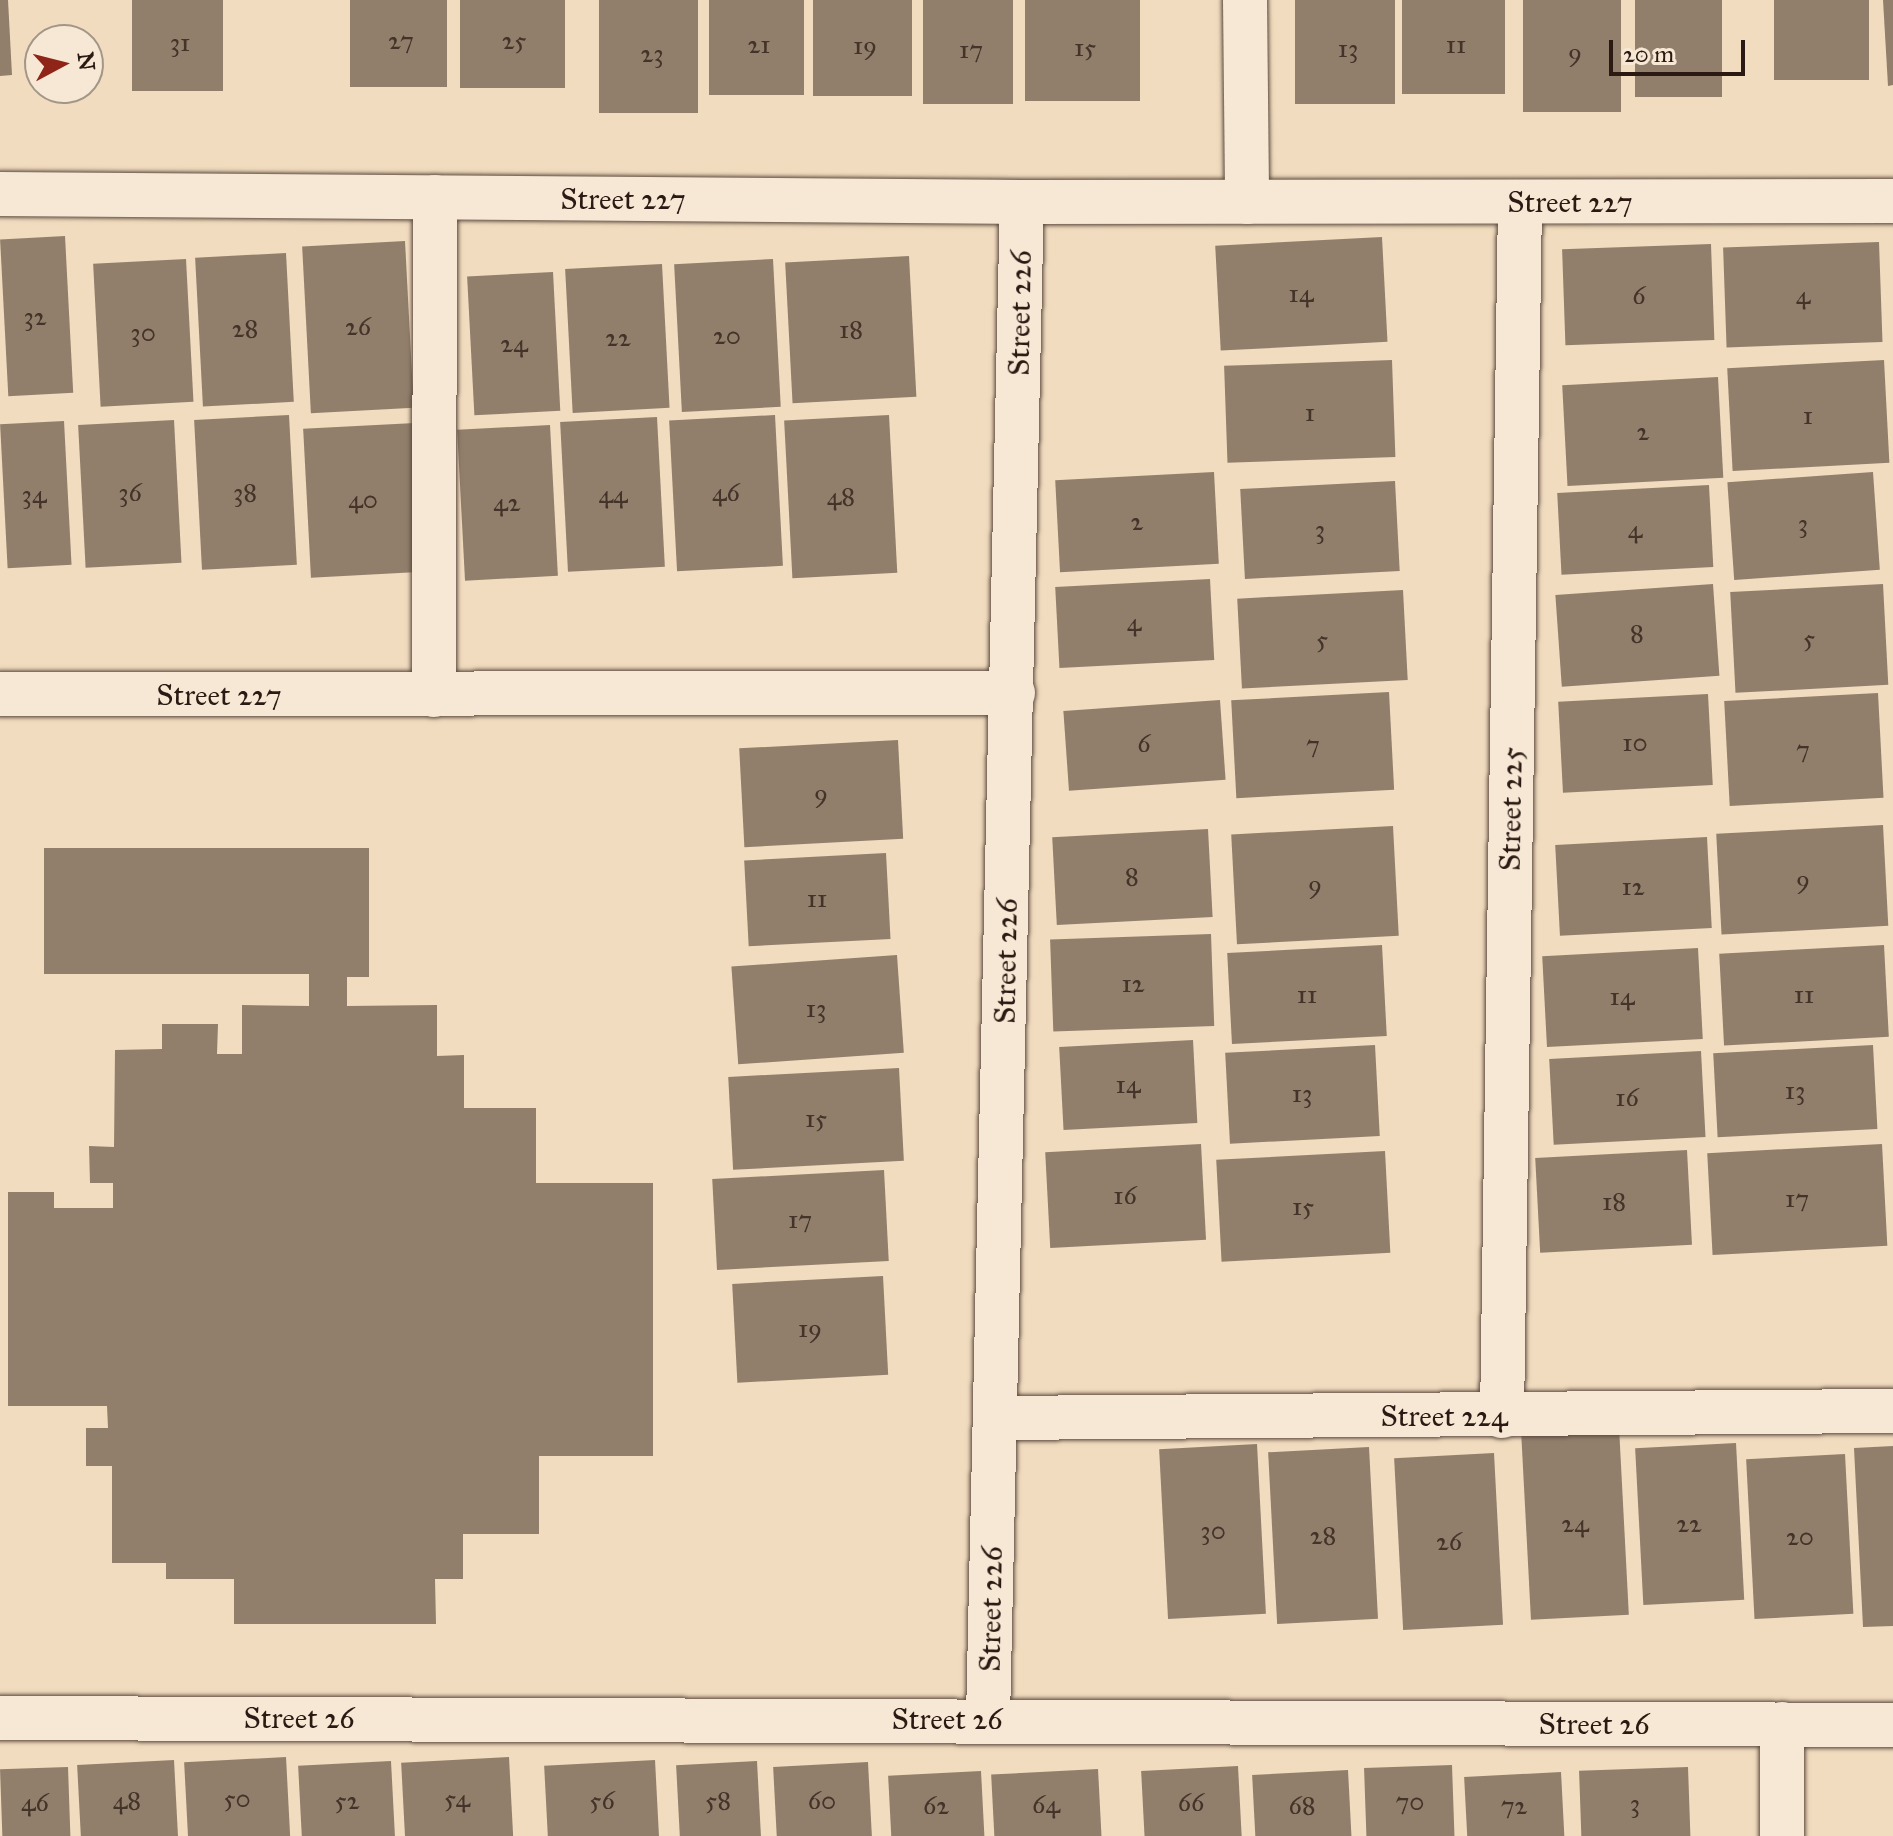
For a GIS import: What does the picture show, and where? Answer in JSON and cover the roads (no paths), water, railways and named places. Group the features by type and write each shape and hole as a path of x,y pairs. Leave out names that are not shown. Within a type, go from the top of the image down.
{"street":[{"path":"1245,0 1247,202"},
{"name":"Street 227","path":"0,194 1022,202 1893,201"},
{"path":"434,695 435,197"},
{"name":"Street 226","path":"988,1719 1022,202"},
{"name":"Street 225","path":"1502,1416 1520,202"},
{"name":"Street 227","path":"0,694 1013,693"},
{"name":"Street 224","path":"995,1418 1893,1411"},
{"name":"Street 26","path":"0,1718 988,1719 1893,1725"},
{"path":"1782,1724 1782,1836"}]}
